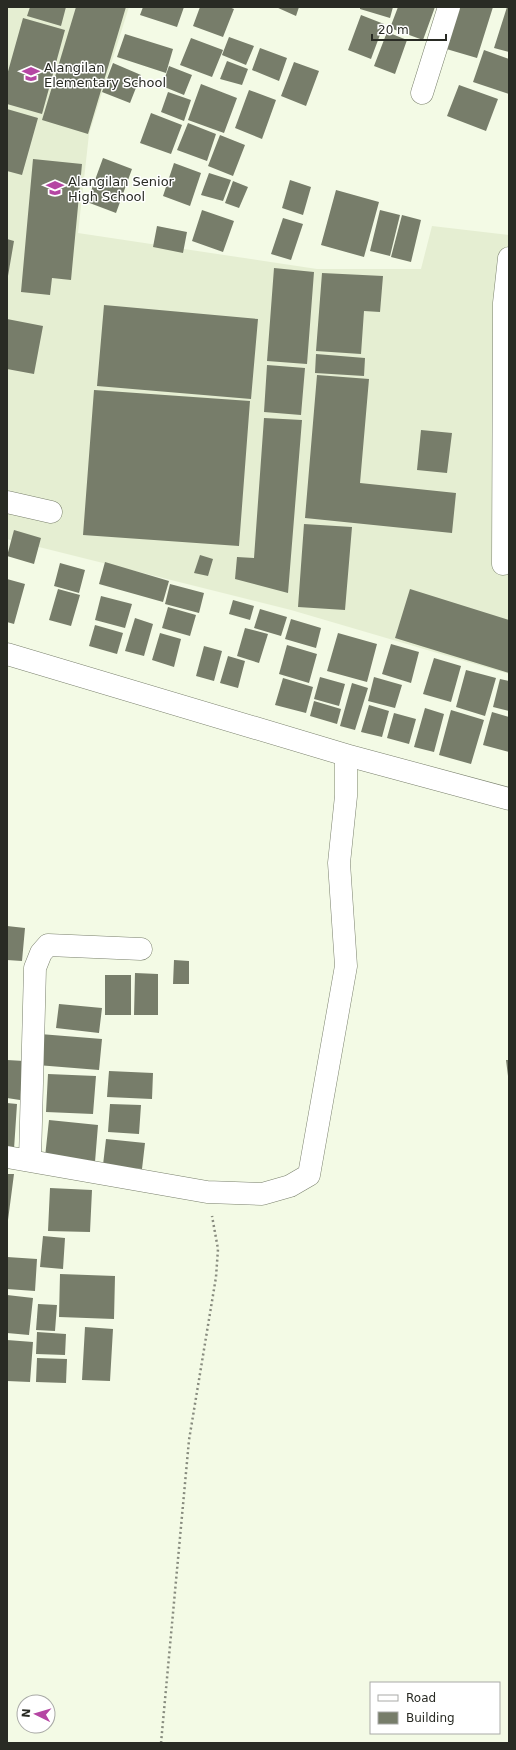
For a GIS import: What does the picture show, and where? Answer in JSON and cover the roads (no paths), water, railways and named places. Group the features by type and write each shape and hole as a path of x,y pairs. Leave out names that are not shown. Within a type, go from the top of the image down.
{"street":[{"path":"422,93 449,7"},
{"path":"503,564 504,303 509,258"},
{"path":"7,502 52,512"},
{"path":"7,654 346,755 509,799"},
{"path":"7,1157 207,1192 262,1194 290,1186 309,1175 346,966 339,862 346,796 346,755"},
{"path":"30,1160 35,968 41,953 48,945 141,949"}],"place":[{"name":"Alangilan Elementary School","path":"31,74"},
{"name":"Alangilan Senior High School","path":"55,188"}]}
